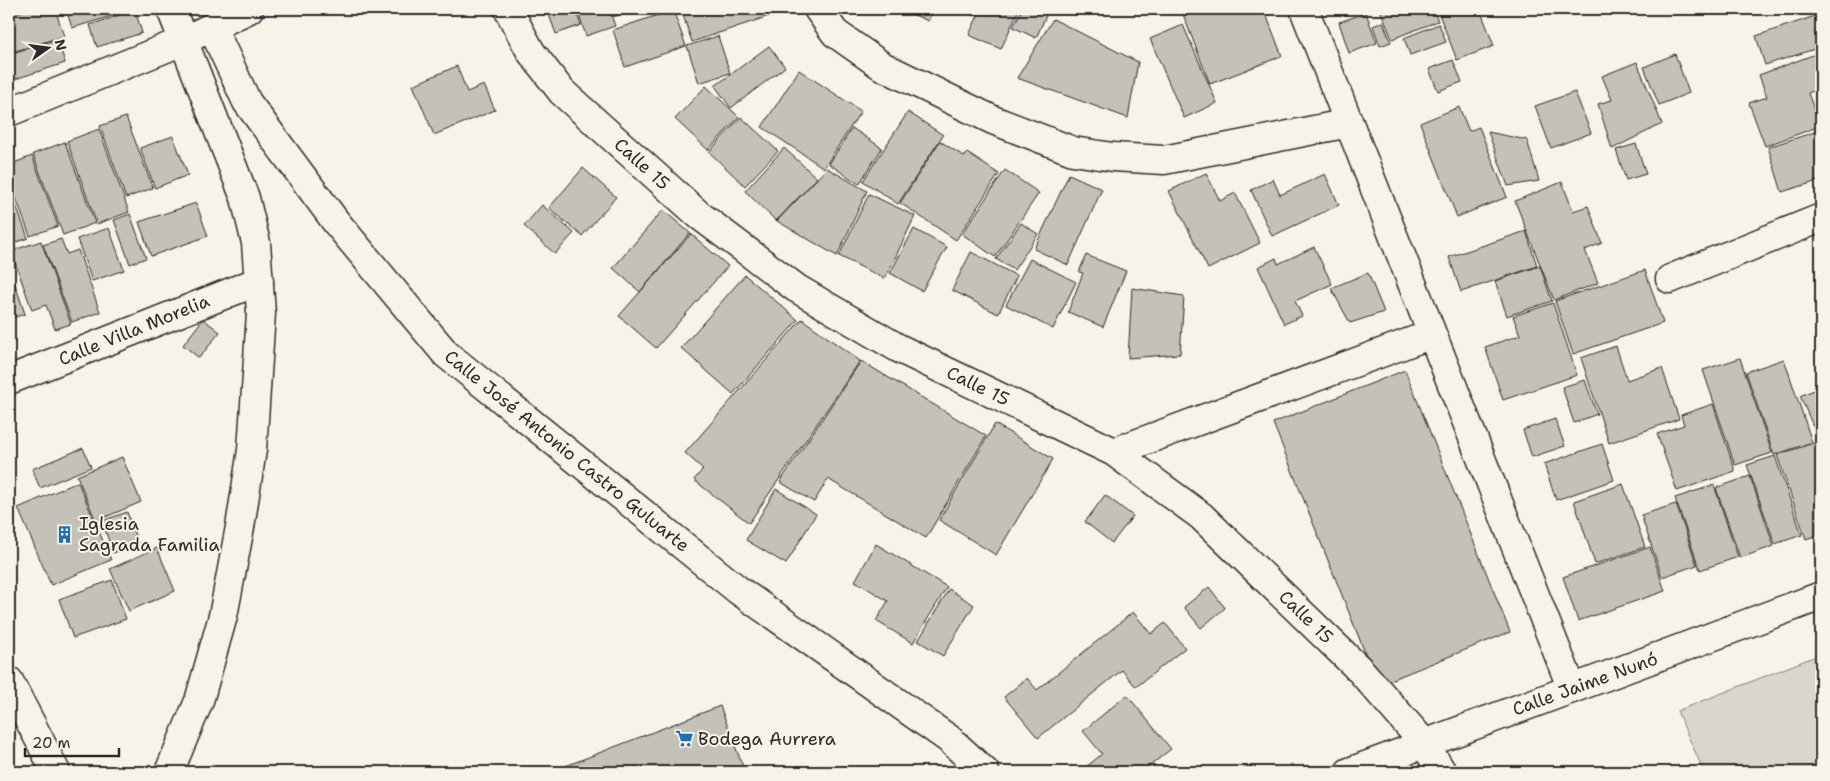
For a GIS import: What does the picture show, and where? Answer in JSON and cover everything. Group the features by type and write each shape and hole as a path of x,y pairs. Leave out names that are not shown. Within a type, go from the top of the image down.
{"street":[{"path":"169,772 199,701 223,616 252,450 261,313 256,243 245,198 171,9"},
{"path":"9,112 183,41 249,9"},
{"name":"Calle 15","path":"508,9 531,52 562,92 699,215 796,288 898,348 1114,452 1201,516 1360,670 1424,743 1442,772"},
{"path":"818,9 835,32 882,66 993,120 1073,151 1112,157 1164,160 1349,123"},
{"path":"1304,9 1572,689"},
{"name":"Calle José Antonio Castro Guluarte","path":"212,27 247,102 336,222 446,354 738,590 949,739 985,772"},
{"path":"1670,279 1821,218"},
{"name":"Calle Villa Morelia","path":"9,380 260,281"},
{"path":"1114,452 1432,334"},
{"name":"Calle Jaime Nunó","path":"1349,772 1821,596"},
{"path":"9,681 56,772"}],"shaded area":[{"path":"1821,654 1821,772 1704,772 1677,711"}],"building":[{"path":"29,9 55,9 64,36 9,53 9,15"},
{"path":"66,9 135,9 72,28"},
{"path":"547,9 575,9 581,25 556,34"},
{"path":"577,9 609,9 615,26 586,36"},
{"path":"611,9 636,9 613,17"},
{"path":"681,9 777,9 778,13 692,42"},
{"path":"901,9 934,9 928,21"},
{"path":"958,9 979,9 975,16"},
{"path":"981,9 1019,9 1001,49 969,35"},
{"path":"1022,9 1049,9 1036,38 1013,27"},
{"path":"1181,9 1264,9 1282,56 1210,84"},
{"path":"1380,9 1433,9 1438,21 1392,39"},
{"path":"1437,9 1480,9 1494,46 1457,60"},
{"path":"135,10 142,33 97,47 90,25"},
{"path":"673,10 686,46 625,67 613,30"},
{"path":"1366,13 1377,43 1349,53 1339,22"},
{"path":"1821,14 1821,47 1765,65 1756,36"},
{"path":"1053,19 1138,62 1128,118 1017,78"},
{"path":"1383,22 1391,42 1380,46 1373,26"},
{"path":"1439,24 1446,42 1410,55 1404,38"},
{"path":"1183,25 1217,103 1184,118 1150,39"},
{"path":"718,36 730,73 699,83 687,46"},
{"path":"58,39 65,63 9,81 9,54"},
{"path":"769,46 785,67 731,108 715,86"},
{"path":"1821,52 1821,88 1808,93 1820,126 1765,146 1749,103 1767,97 1759,75"},
{"path":"1675,54 1689,93 1659,105 1644,67"},
{"path":"1453,60 1462,82 1438,91 1429,69"},
{"path":"1637,62 1662,124 1612,149 1598,104 1612,100 1602,76"},
{"path":"457,66 467,92 484,85 495,110 434,135 413,85"},
{"path":"799,70 861,111 824,168 762,127"},
{"path":"706,86 739,117 708,150 675,119"},
{"path":"1575,92 1591,133 1551,148 1535,106"},
{"path":"1459,107 1469,131 1479,127 1507,197 1457,217 1420,123"},
{"path":"908,112 943,135 898,204 863,181"},
{"path":"126,117 153,188 126,198 100,126"},
{"path":"741,117 778,151 745,186 709,152"},
{"path":"852,128 882,148 859,184 829,164"},
{"path":"99,129 129,212 97,224 67,141"},
{"path":"1821,130 1821,180 1782,192 1768,147"},
{"path":"1488,132 1527,140 1539,181 1508,186"},
{"path":"173,136 188,175 155,188 140,148"},
{"path":"940,141 965,157 967,153 999,174 956,240 900,203"},
{"path":"65,142 95,223 63,235 33,154"},
{"path":"1636,144 1646,174 1626,180 1616,150"},
{"path":"784,148 817,178 776,221 745,191"},
{"path":"32,156 58,226 30,236 9,179 9,165"},
{"path":"583,168 616,197 582,236 549,208"},
{"path":"827,168 867,191 837,256 777,221"},
{"path":"1005,170 1039,193 995,257 962,234"},
{"path":"1206,173 1220,201 1235,193 1260,243 1208,269 1169,191"},
{"path":"1069,174 1102,189 1068,265 1034,249"},
{"path":"1325,174 1339,205 1272,236 1251,190 1273,179 1280,195"},
{"path":"1562,182 1573,211 1588,206 1602,243 1585,250 1598,283 1554,300 1515,201"},
{"path":"9,186 28,238 9,245"},
{"path":"869,194 915,216 885,279 839,256"},
{"path":"196,203 208,236 151,256 139,222"},
{"path":"542,205 574,233 555,254 524,226"},
{"path":"663,210 690,233 640,292 613,268"},
{"path":"130,214 146,258 130,264 114,220"},
{"path":"1021,223 1038,234 1014,270 996,259"},
{"path":"109,228 124,270 92,281 77,239"},
{"path":"914,229 947,247 922,291 890,273"},
{"path":"1526,231 1537,266 1461,292 1449,257"},
{"path":"691,234 728,266 656,348 619,316"},
{"path":"61,239 67,254 78,250 100,312 72,322 43,245"},
{"path":"41,241 71,324 55,329 46,305 32,310 11,251"},
{"path":"1314,247 1332,284 1295,301 1302,316 1284,324 1258,267 1276,258 1278,264"},
{"path":"971,252 1017,276 998,314 952,290"},
{"path":"1086,255 1126,271 1103,327 1068,312 1083,273 1079,272"},
{"path":"1030,259 1076,282 1053,329 1006,305"},
{"path":"9,266 25,314 9,319"},
{"path":"1540,266 1552,301 1507,316 1495,281"},
{"path":"1645,270 1663,323 1573,354 1555,301"},
{"path":"1368,273 1384,312 1350,323 1331,288"},
{"path":"745,275 798,320 733,394 681,348"},
{"path":"1132,288 1184,296 1180,354 1128,358"},
{"path":"1553,303 1577,375 1503,400 1485,347 1520,335 1513,316"},
{"path":"203,319 220,332 199,358 183,345"},
{"path":"802,319 860,361 749,523 694,480 703,469 685,453"},
{"path":"1616,346 1627,380 1662,368 1679,419 1609,443 1581,358"},
{"path":"1740,358 1772,453 1735,465 1703,370"},
{"path":"1784,359 1812,442 1774,455 1746,372"},
{"path":"861,361 986,436 926,538 828,479 814,502 780,482"},
{"path":"1405,370 1510,632 1378,685 1273,423"},
{"path":"1585,380 1597,414 1574,423 1562,387"},
{"path":"1821,387 1821,431 1816,433 1800,396"},
{"path":"1713,404 1735,471 1677,491 1657,434 1684,425 1681,415"},
{"path":"1555,419 1565,446 1532,457 1523,430"},
{"path":"995,424 1053,459 996,555 939,520"},
{"path":"1817,442 1821,455 1821,534 1806,539 1777,455"},
{"path":"1602,444 1614,480 1556,500 1544,464"},
{"path":"83,448 91,467 40,488 32,469"},
{"path":"1775,456 1802,535 1775,544 1747,465"},
{"path":"122,457 141,502 96,521 77,476"},
{"path":"1750,476 1774,546 1740,558 1716,488"},
{"name":"Iglesia Sagrada Familia","path":"78,482 111,560 51,585 18,508"},
{"path":"1623,484 1645,547 1595,564 1574,501"},
{"path":"1714,485 1738,557 1700,570 1675,498"},
{"path":"776,489 816,514 786,564 746,540"},
{"path":"1105,495 1133,516 1112,543 1085,522"},
{"path":"1676,504 1697,565 1662,577 1641,515"},
{"path":"127,512 138,544 113,553 102,521"},
{"path":"876,544 947,587 913,643 876,621 888,601 855,581"},
{"path":"1650,547 1665,591 1578,621 1563,577"},
{"path":"157,548 175,591 129,611 110,569"},
{"path":"112,580 126,619 73,638 59,599"},
{"path":"1209,587 1225,608 1201,628 1184,607"},
{"path":"949,589 974,605 943,656 918,641"},
{"path":"1133,612 1151,634 1165,623 1185,648 1136,687 1122,670 1038,738 1004,697 1027,678 1037,690"},
{"path":"1127,695 1171,749 1142,772 1080,772 1102,754 1083,731"},
{"name":"Bodega Aurrera","path":"720,706 745,772 550,772"}],"place":[{"name":"Iglesia Sagrada Familia","path":"65,534"},
{"name":"Bodega Aurrera","path":"684,739"}]}
